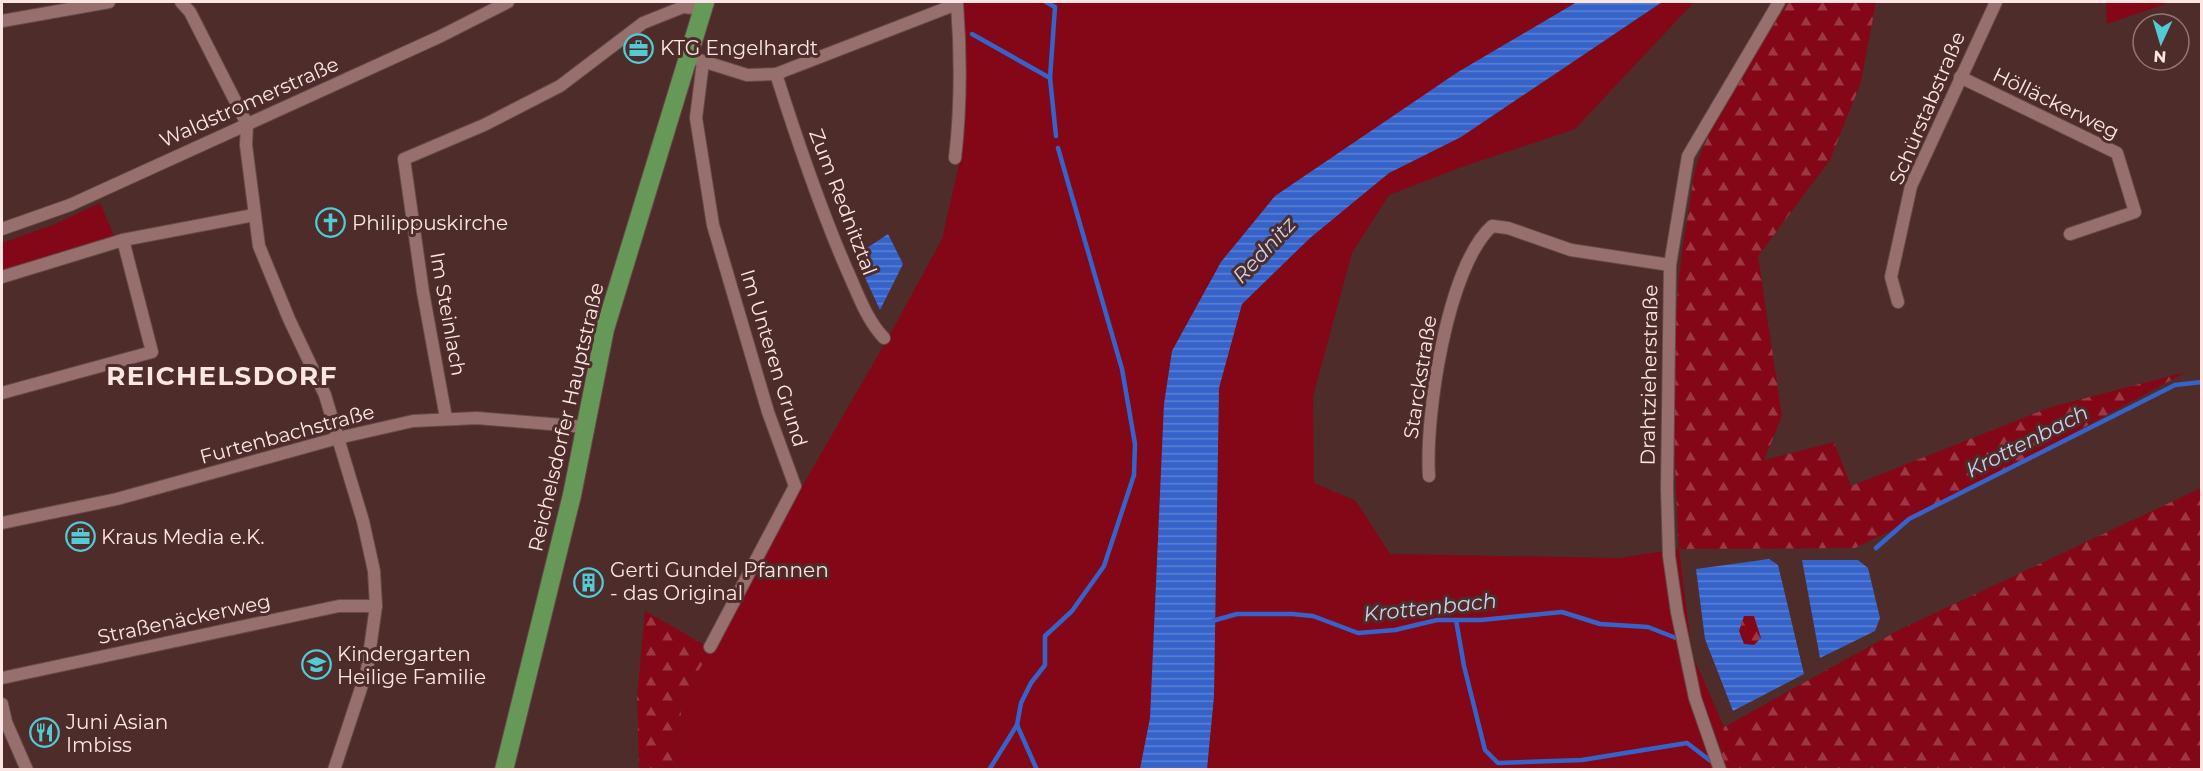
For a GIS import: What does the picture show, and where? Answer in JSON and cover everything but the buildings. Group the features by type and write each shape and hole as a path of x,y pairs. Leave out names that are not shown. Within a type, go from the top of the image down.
{"main road":[{"name":"Reichelsdorfer Hauptstraße","path":"504,770 537,643 586,427 605,329 696,59 704,5"}],"street":[{"path":"2,21 109,2"},
{"path":"181,2 190,12 247,124 246,145 259,246 289,319 325,395 370,546 376,606 367,670 334,770"},
{"name":"Waldstromerstraße","path":"2,229 70,205 439,37 508,2"},
{"name":"Drahtzieherstraße","path":"1720,770 1695,698 1677,612 1669,556 1667,488 1670,265 1688,156 1779,2"},
{"name":"Schürstabstraße","path":"1898,302 1891,277 1911,186 1996,2"},
{"path":"696,59 747,75 776,74 957,4 961,71 955,158"},
{"name":"Reichelsdorfer Hauptstraße","path":"484,125 560,86 643,23 683,7 704,5"},
{"name":"Im Unteren Grund","path":"696,59 696,118 713,225 768,412 795,486 710,647"},
{"name":"Zum Rednitztal","path":"776,74 802,156 840,253 871,325 884,338"},
{"name":"Hölläckerweg","path":"1960,77 2117,153 2135,212 2070,234"},
{"name":"Im Steinlach","path":"446,418 423,292 404,159 484,125"},
{"path":"2,277 123,240 254,215"},
{"name":"Starckstraße","path":"1429,476 1427,449 1439,359 1453,299 1480,237 1492,226 1508,228 1571,250 1670,265"},
{"path":"2,393 152,352 123,240"},
{"name":"Furtenbachstraße","path":"2,523 117,499 338,438 413,421 446,418 586,427"},
{"name":"Straßenäckerweg","path":"2,678 339,606 376,606"},
{"path":"2,704 6,722 27,770"}],"green space":[{"path":"960,2 1577,2 1458,72 1275,196 1221,262 1172,351 1164,404 1150,718 1140,769 675,770 683,695 712,649 942,239 960,160"},
{"path":"1663,2 1694,2 1575,129 1459,168 1389,195 1352,253 1313,396 1314,483 1356,501 1390,554 1619,558 1679,549 1692,654 1724,727 1717,769 1207,770 1214,696 1219,388 1242,304 1310,238 1389,173 1461,137"},
{"path":"1788,2 1876,2 1861,82 1830,160 1758,256 1782,416 1764,460 1834,442 1851,486 2051,407 2186,372 1911,521 1855,548 1679,549 1674,421 1675,336 1682,251 1694,175 1700,155 1719,115"},
{"path":"2106,2 2171,2 2142,12 2131,12 2131,16 2107,24"},
{"path":"100,203 114,236 2,272 2,243 53,225"},
{"path":"2201,488 2201,769 1717,770 1724,727 1899,630"},
{"path":"645,611 712,649 683,695 675,769 639,770 637,697"},
{"path":"1744,616 1754,616 1761,639 1754,645 1744,644 1739,631"}],"water":[{"name":"Rednitz","path":"1577,2 1662,2 1461,137 1389,173 1310,238 1242,304 1219,388 1214,696 1207,769 1140,769 1150,718 1164,404 1172,351 1221,262 1275,196 1458,72"},
{"path":"888,234 903,264 880,310 855,256"},
{"path":"1769,559 1778,565 1804,674 1733,711 1705,639 1696,569","holes":["1744,616 1754,616 1761,638 1754,645 1744,644 1739,631"]},
{"path":"1802,560 1858,560 1868,568 1880,618 1875,631 1820,658"}],"waterway":[{"path":"1046,2 1055,7 1050,78 1056,136"},
{"path":"972,34 1050,78"},
{"path":"989,770 1017,725 1021,703 1031,683 1045,665 1045,636 1072,611 1104,566 1134,475 1135,444 1122,369 1058,148"},
{"name":"Krottenbach","path":"1876,548 1909,519 2175,385 2202,382"},
{"name":"Krottenbach","path":"1212,621 1237,614 1292,614 1313,616 1358,633 1395,630 1437,620 1481,620 1562,612 1600,624 1648,627 1676,638"},
{"path":"1456,620 1464,666 1485,750 1498,763 1582,760 1687,743 1712,762"},
{"path":"1017,725 1037,770"}],"place":[{"name":"KTG Engelhardt","path":"639,48"},
{"name":"Philippuskirche","path":"331,223"},
{"name":"Kraus Media e.K.","path":"80,537"},
{"name":"Gerti Gundel Pfannen - das Original","path":"589,582"},
{"name":"Kindergarten Heilige Familie","path":"316,665"},
{"name":"Juni Asian Imbiss","path":"45,733"}],"district":[{"name":"REICHELSDORF","path":"222,376"}]}
